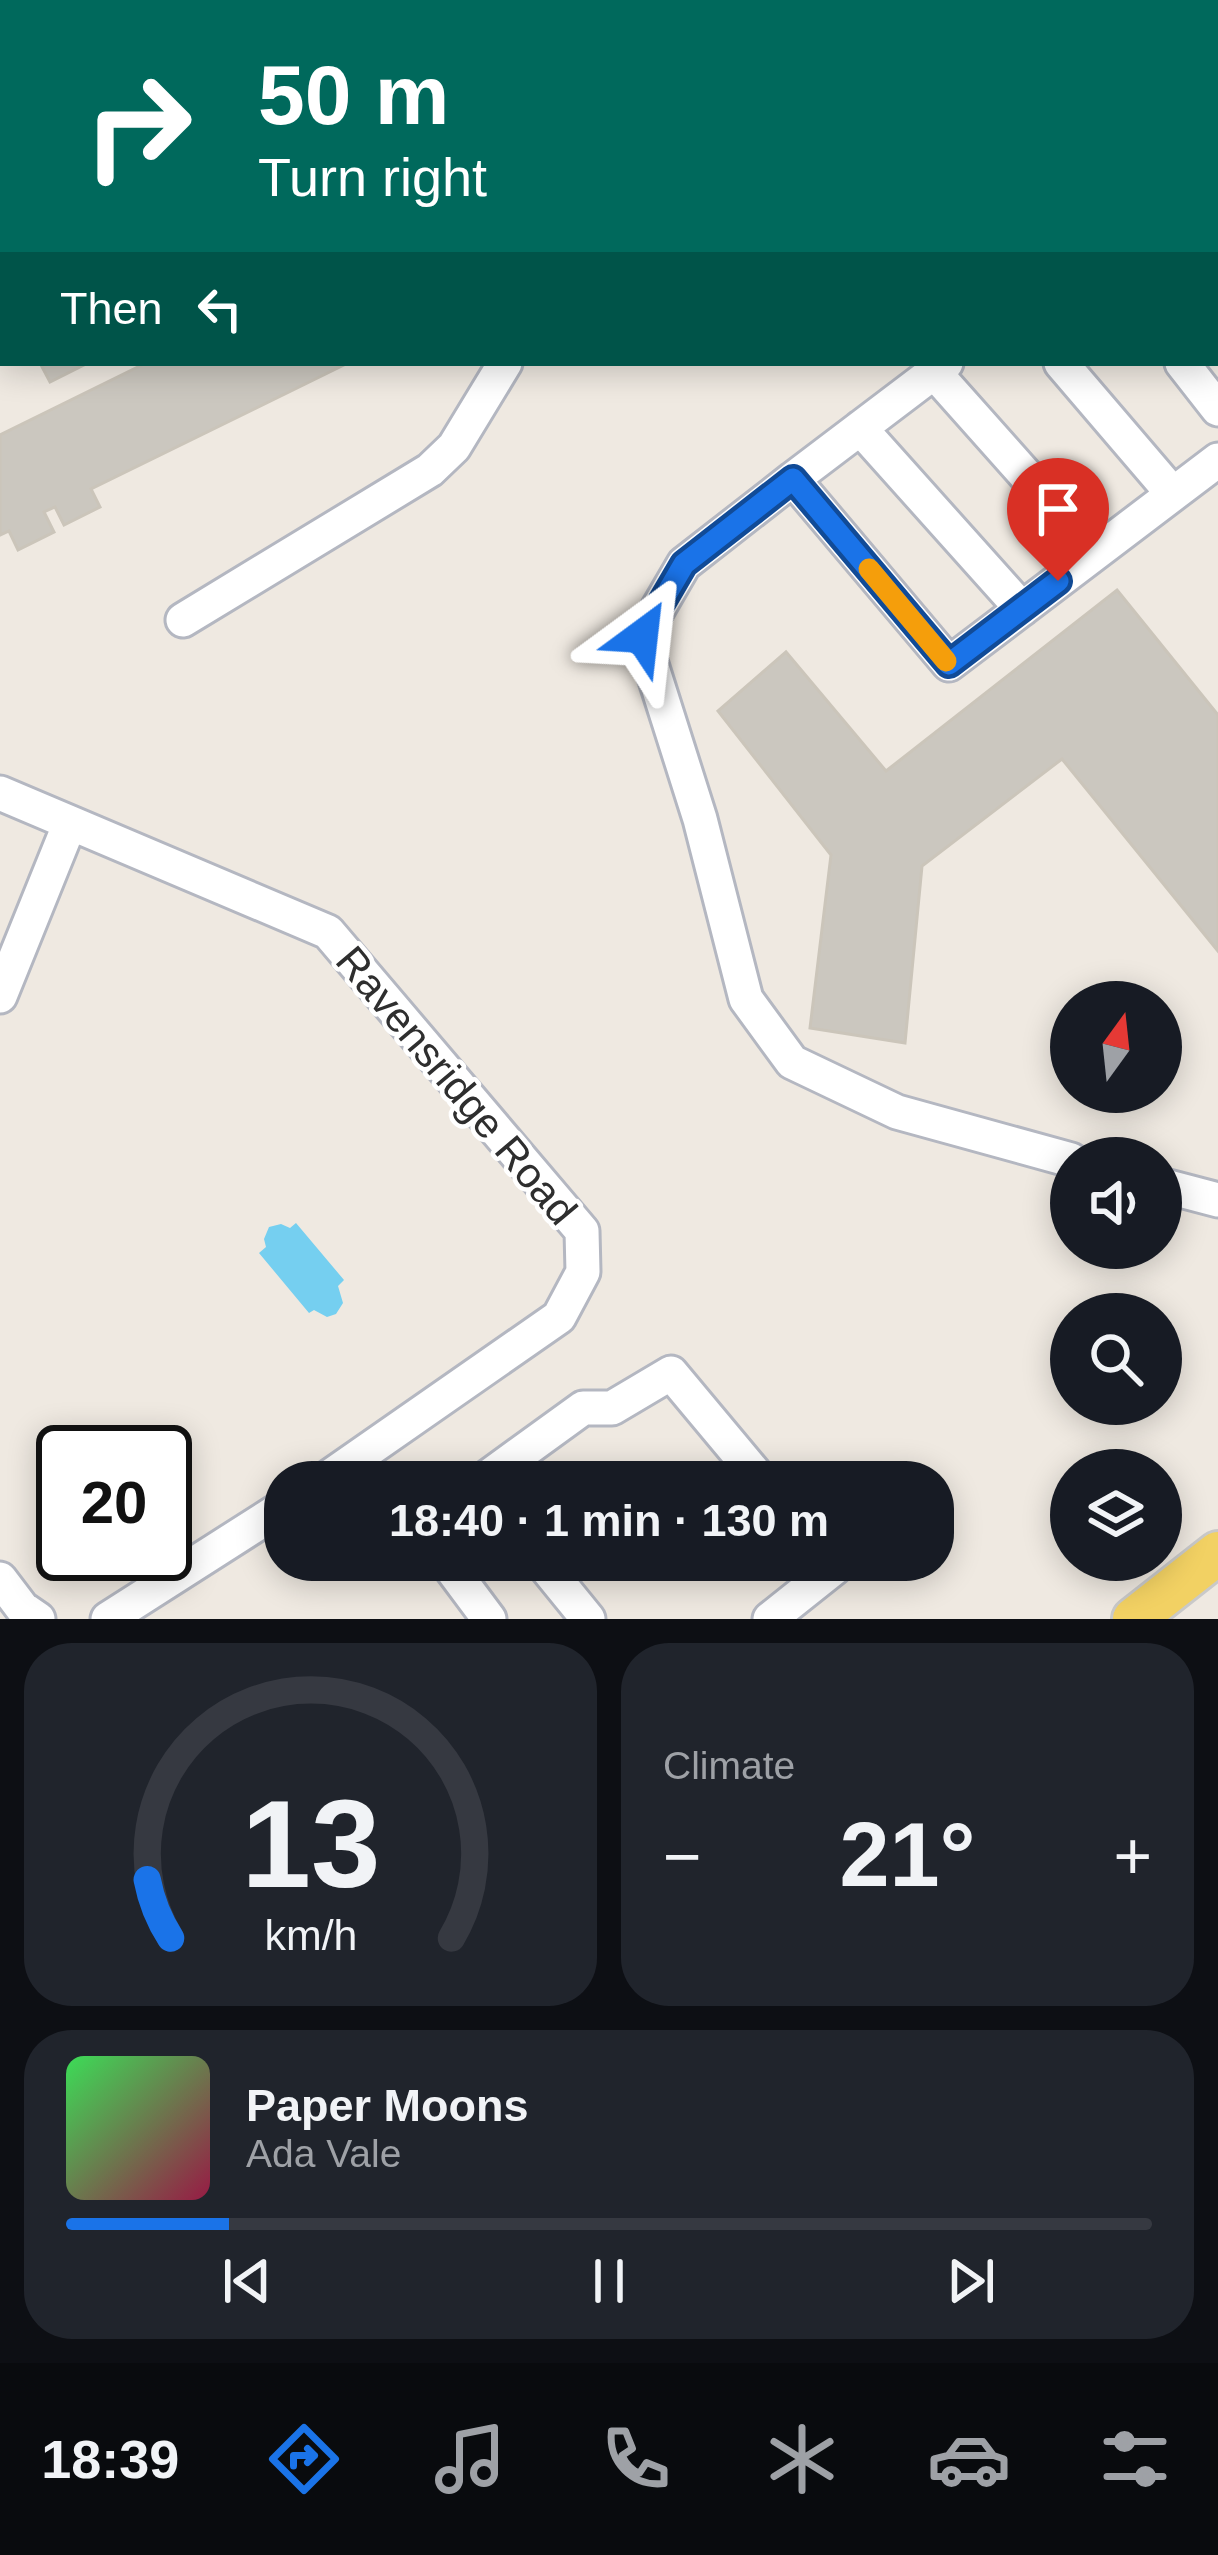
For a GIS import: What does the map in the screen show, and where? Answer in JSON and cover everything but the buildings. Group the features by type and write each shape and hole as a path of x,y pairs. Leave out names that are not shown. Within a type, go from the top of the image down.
{"main road":[{"path":"1134,1619 1218,1552"}],"street":[{"path":"183,620 430,470 454,447 503,366"},
{"path":"1063,366 1173,494"},
{"path":"1184,366 1218,409"},
{"path":"1050,1154 898,1112 792,1062 746,999 700,819 642,636 684,564 940,367 1095,553"},
{"path":"860,428 1022,609"},
{"path":"793,479 949,664 1218,460"},
{"name":"Ravensridge Road","path":"0,794 328,932 582,1231 583,1272 560,1317 384,1461"},
{"path":"0,996 70,823"},
{"path":"1182,1191 1218,1200"},
{"path":"510,1461 583,1408 612,1408 671,1373 744,1461"},
{"path":"108,1619 264,1519"},
{"path":"0,1579 22,1608 38,1619"},
{"path":"461,1581 489,1619"},
{"path":"557,1581 588,1619"},
{"path":"770,1619 818,1581"}],"water":[{"path":"296,1223 344,1280 338,1286 343,1303 336,1314 309,1313 259,1253 266,1247 269,1227 290,1228"}],"slow traffic":[{"path":"869,569 946,661"}],"route":[{"path":"642,636 684,564 793,479 949,664 1058,581"}]}
